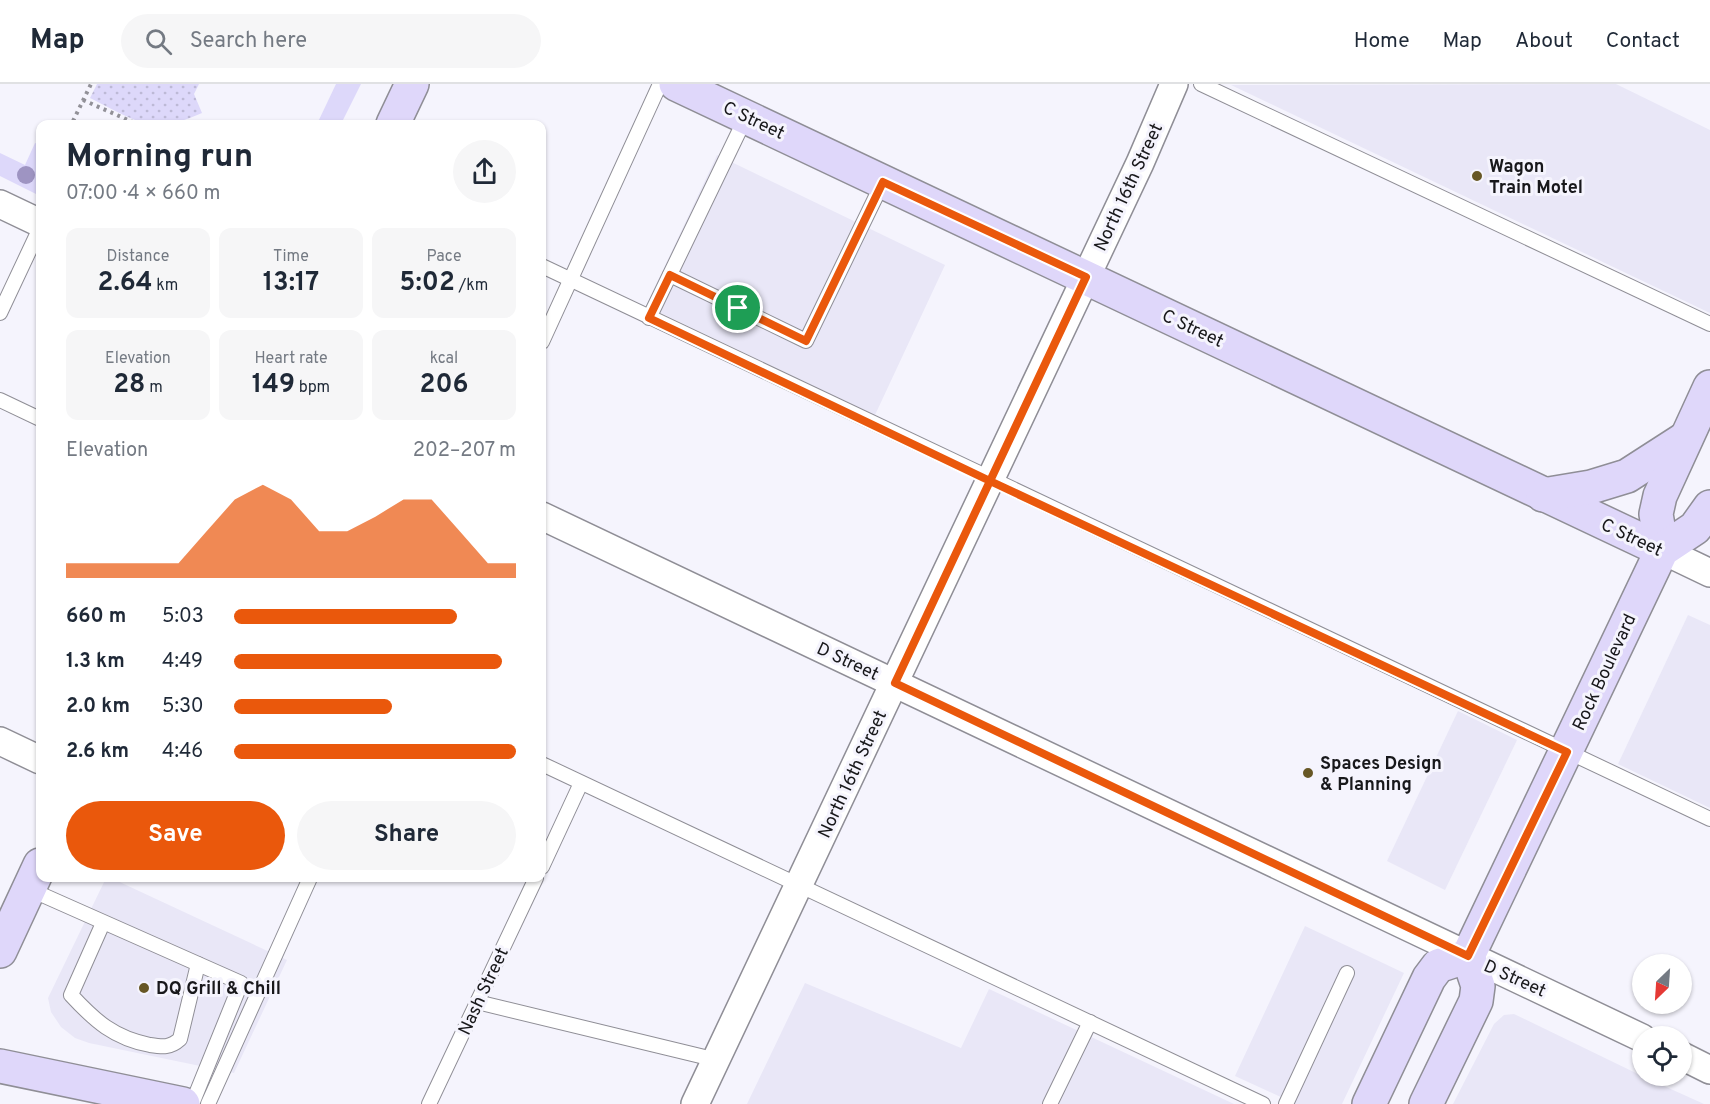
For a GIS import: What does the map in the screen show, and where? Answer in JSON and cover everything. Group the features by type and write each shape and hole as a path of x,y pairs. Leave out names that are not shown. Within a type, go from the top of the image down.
{"main road":[{"path":"395,120 412,84"},
{"name":"C Street","path":"676,84 1662,550"},
{"path":"1710,387 1660,495 1656,514 1662,550 1695,528 1710,507"},
{"path":"1544,495 1591,487 1627,476 1686,438"},
{"name":"Rock Boulevard","path":"1468,956 1662,550"},
{"path":"0,951 35,877"},
{"path":"1369,1104 1429,978 1438,966 1468,956 1478,986 1476,1001 1426,1104"},
{"path":"0,1066 183,1104"}],"street":[{"name":"North 16th Street","path":"695,1104 1086,277 1174,84"},
{"path":"0,204 36,223"},
{"name":"D Street","path":"546,518 1632,1033"},
{"name":"C Street","path":"1662,550 1710,573"},
{"path":"0,741 36,758"},
{"path":"1692,1061 1710,1070"}],"lane":[{"path":"546,333 660,84"},
{"path":"1201,84 1710,324"},
{"path":"649,318 746,117"},
{"path":"670,275 806,341 883,182"},
{"path":"0,313 36,234"},
{"path":"546,268 990,481 1710,819"},
{"path":"0,400 36,417"},
{"path":"546,766 1263,1104"},
{"path":"546,858 581,783"},
{"path":"42,882 103,924 242,983 192,1104"},
{"path":"208,1104 308,882"},
{"name":"Nash Street","path":"429,1104 534,882"},
{"path":"103,924 70,995 95,1021 129,1041 164,1047 172,1046 180,1039 198,964"},
{"path":"1286,1104 1347,973"},
{"path":"477,1002 717,1060"},
{"path":"1050,1104 1090,1022"}],"path":[{"path":"73,120 91,84"},
{"path":"83,100 128,120"}],"shaded area":[{"path":"97,84 199,84 194,94 202,113 184,120 135,120 90,98"},
{"path":"336,84 361,84 343,120 319,120"},
{"path":"1616,84 1710,130 1710,313 1231,85"},
{"path":"36,143 36,194 0,176 0,153 25,165"},
{"path":"717,155 945,265 875,415 646,306"},
{"path":"1688,615 1710,625 1710,808 1618,764"},
{"path":"1458,711 1517,740 1445,890 1387,861"},
{"path":"104,882 120,882 287,960 234,1073 89,1043 75,1038 61,1027 51,1012 48,998"},
{"path":"1305,926 1404,973 1342,1104 1296,1104 1235,1076"},
{"path":"805,983 961,1048 989,989 1234,1104 747,1104"},
{"path":"1514,1014 1632,1071 1632,1086 1664,1086 1704,1104 1453,1104 1494,1024 1504,1015"}],"place":[{"name":"Wagon Train Motel","path":"1477,176"},
{"name":"Spaces Design & Planning","path":"1308,773"},
{"name":"DQ Grill & Chill","path":"144,988"}],"route":[{"path":"738,308 670,275 649,318 990,481 895,683 1468,956 1567,752 990,481 1086,277 883,182 806,341 738,308"}]}
